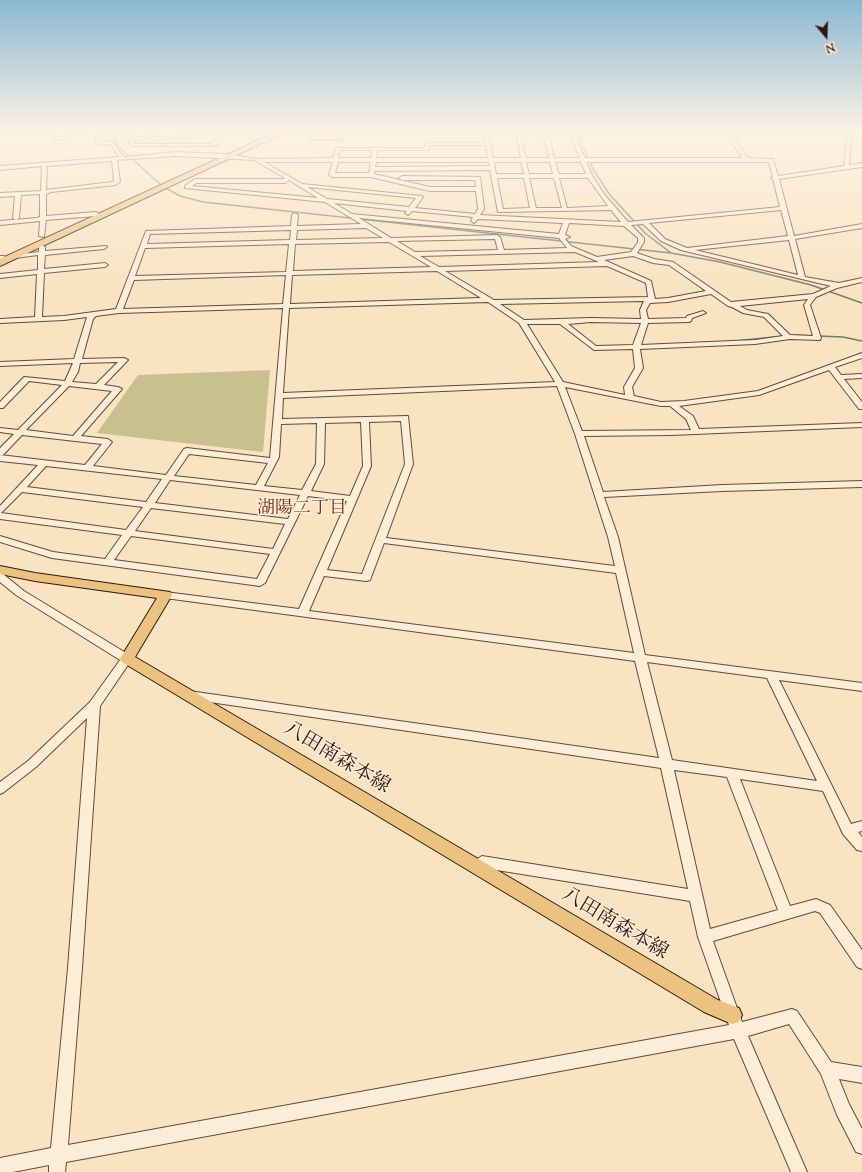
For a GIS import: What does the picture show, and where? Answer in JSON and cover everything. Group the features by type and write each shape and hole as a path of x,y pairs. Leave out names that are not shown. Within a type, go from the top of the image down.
{"highway":[{"path":"1,259 15,256 161,187"},
{"path":"1,259 96,214 156,189"}],"main road":[{"path":"0,570 35,577 165,595 127,659"},
{"name":"八田南森本線","path":"127,659 710,1006 732,1015"}],"street":[{"path":"42,236 43,193 45,192 43,190 43,187"},
{"path":"0,195 90,187"},
{"path":"188,187 477,217 566,222 628,224 782,208"},
{"path":"303,187 491,301 522,322 560,384 579,434 613,537 640,658 667,765 705,937 738,1031 799,1172"},
{"path":"317,187 420,197 401,221"},
{"path":"422,187 479,189 481,209 469,228"},
{"path":"496,187 500,211 614,208"},
{"path":"528,187 533,210"},
{"path":"559,187 566,209"},
{"path":"597,187 602,195 641,238 640,245 634,254"},
{"path":"776,187 802,278"},
{"path":"16,218 18,194"},
{"path":"0,219 96,214"},
{"path":"259,488 275,457 286,307 295,215"},
{"path":"0,223 38,220 43,217"},
{"path":"119,311 148,232 294,228 357,220 401,221 564,239 575,250 649,282 652,298 648,300 643,310 645,321 636,348 639,368 628,387 630,398"},
{"path":"564,239 566,222"},
{"path":"643,223 663,240 683,249 836,286"},
{"path":"683,249 790,238 862,226"},
{"path":"143,246 497,237 502,252"},
{"path":"15,256 42,250 104,247"},
{"path":"38,319 42,250"},
{"path":"413,254 575,250"},
{"path":"597,259 634,254 653,260 671,263 730,305 732,304 745,312 766,315 787,336"},
{"path":"132,278 609,264"},
{"path":"0,276 105,265"},
{"path":"732,304 814,296 836,286 862,280"},
{"path":"851,282 862,289"},
{"path":"0,321 119,311 491,301 668,300 713,292"},
{"path":"562,322 594,348 636,348 755,342 787,336 818,338 808,305 814,296"},
{"path":"522,322 689,320 689,317 703,313"},
{"path":"0,453 67,384 74,372 90,318 94,314"},
{"path":"279,396 560,384 661,404 672,404 759,393 862,355"},
{"path":"0,364 124,360 98,387"},
{"path":"831,366 862,408"},
{"path":"839,377 862,376"},
{"path":"0,406 27,379 118,389 75,438"},
{"path":"672,404 690,418 696,432"},
{"path":"277,422 405,418 410,464 366,578 321,572"},
{"path":"303,614 367,466 365,420"},
{"path":"0,539 52,555 260,583 320,464 321,421"},
{"path":"579,434 696,432 862,425"},
{"path":"0,430 108,442 87,468"},
{"path":"108,562 186,451 273,461"},
{"path":"0,458 353,499"},
{"path":"0,511 44,463"},
{"path":"599,495 722,488 862,484"},
{"path":"20,489 290,522"},
{"path":"0,516 276,552"},
{"path":"380,540 620,570"},
{"path":"0,576 20,593 127,659 94,705 32,764 0,789"},
{"path":"165,595 862,687"},
{"path":"771,675 848,830 862,846"},
{"path":"187,694 667,765 827,787"},
{"path":"57,1172 94,705"},
{"path":"732,774 786,913"},
{"path":"848,830 862,826"},
{"path":"476,867 482,862 696,896"},
{"path":"705,937 816,905 825,909 862,962"},
{"path":"0,1166 738,1031 792,1016 827,1069 843,1109 862,1146"},
{"path":"827,1069 862,1075"}],"shaded area":[{"path":"270,370 263,452 97,433 138,375"}],"waterway":[{"path":"163,187 180,196 203,202 671,253"},
{"path":"605,187 610,195 645,233 671,253"},
{"path":"671,253 720,262 811,285 862,303"},
{"path":"793,335 843,337 862,341"},
{"path":"735,341 784,336"}],"district":[{"name":"湖陽二丁目","path":"302,510"}]}
